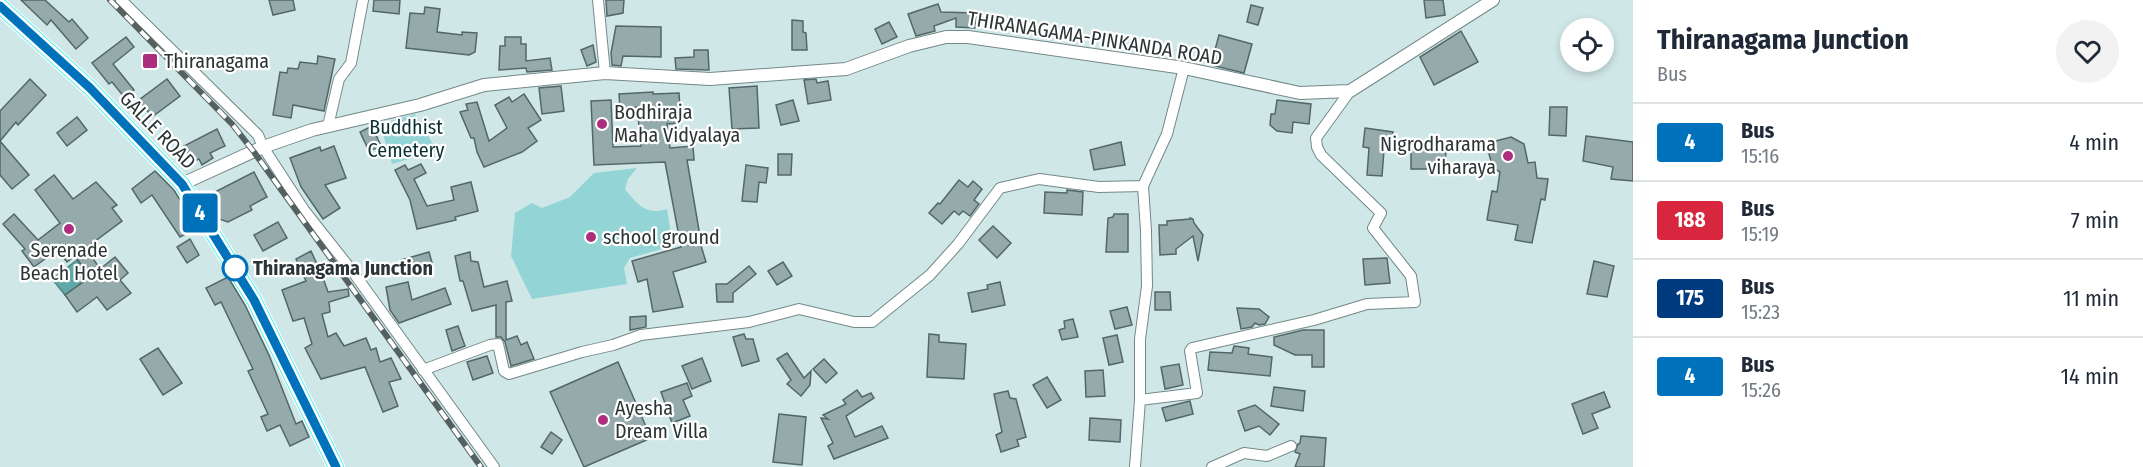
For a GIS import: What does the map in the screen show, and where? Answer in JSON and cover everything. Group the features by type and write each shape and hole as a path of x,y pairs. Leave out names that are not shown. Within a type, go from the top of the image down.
{"highway":[{"name":"GALLE ROAD","path":"0,6 90,88 182,184 254,300 336,467"}],"street":[{"path":"121,0 258,135 263,147 304,210 353,272 494,467"},
{"path":"327,126 339,79 351,63 363,0"},
{"path":"598,0 605,73"},
{"path":"1140,400 1197,393 1190,351 1192,348 1314,320 1366,304 1415,302 1412,276 1373,228 1381,213 1322,155 1317,147 1316,138 1350,91 1493,0"},
{"name":"THIRANAGAMA-PINKANDA ROAD","path":"182,184 279,141 327,126 420,105 484,85 605,73 710,79 846,69 909,46 945,37 968,37 1184,68 1300,93 1350,91"},
{"path":"1136,467 1140,400 1140,339 1147,286 1143,186 1167,134 1184,68"},
{"path":"258,135 279,141"},
{"path":"423,370 498,344 504,372 509,374 641,335 749,322 799,309 854,322 872,322 930,275 958,244 1000,188 1039,178 1099,187 1143,186"},
{"path":"1212,467 1244,453 1267,456 1291,446"}],"green space":[{"name":"Buddhist Cemetery","path":"415,114 437,151 392,164 380,124"},
{"name":"school ground","path":"637,168 628,179 625,189 638,204 648,210 667,209 673,246 630,258 624,268 627,284 532,299 511,256 515,213 532,203 542,208 570,197 594,173"}],"shaded area":[{"path":"77,260 90,277 65,295 52,279"}],"building":[{"path":"21,0 45,0 69,22 72,19 88,38 76,49 51,20 47,25"},
{"path":"269,0 293,0 295,10 273,15"},
{"path":"374,0 400,0 399,14 373,11"},
{"path":"606,0 624,0 623,13 607,16"},
{"path":"1424,0 1443,0 1445,15 1426,18"},
{"path":"938,4 941,12 976,13 975,28 956,27 956,18 934,26 935,31 916,36 908,14"},
{"path":"1251,5 1263,8 1258,25 1247,22"},
{"path":"425,7 440,9 437,32 462,35 462,32 477,33 475,52 469,55 406,48 410,13 424,14"},
{"path":"792,20 803,21 807,50 792,50"},
{"path":"889,22 897,37 882,44 875,29"},
{"path":"616,26 661,27 661,57 623,56 621,66 612,65 611,53"},
{"path":"1461,31 1478,62 1434,85 1420,57"},
{"path":"1219,35 1252,44 1244,73 1211,65"},
{"path":"126,37 134,47 113,64 134,90 125,98 112,82 109,84 92,63"},
{"path":"505,37 521,37 521,44 526,44 526,61 550,58 552,70 527,72 526,68 499,70 500,46 505,46"},
{"path":"593,45 596,62 587,66 581,50"},
{"path":"694,50 708,50 709,70 676,69 675,58 694,57"},
{"path":"318,56 335,59 324,111 293,105 291,118 273,115 280,72 287,73 288,68 298,69 300,62 317,64"},
{"path":"30,79 46,95 18,125 16,122 0,141 0,111"},
{"path":"167,79 180,96 152,117 139,100"},
{"path":"816,79 817,83 828,81 831,100 808,104 804,80"},
{"path":"561,86 564,111 542,114 539,88"},
{"path":"757,86 759,128 732,129 729,88"},
{"path":"653,92 653,94 679,93 681,123 667,124 670,148 693,146 694,160 687,160 700,236 698,236 706,262 673,272 683,307 653,312 647,279 638,282 632,261 681,247 665,162 594,165 591,101 611,100 613,147 641,146 637,107 620,109 619,94"},
{"path":"524,94 541,120 528,128 537,141 522,152 484,167 474,138 471,138 460,112 468,110 466,104 477,102 489,141 507,128 495,105 509,97 512,102"},
{"path":"793,100 799,121 781,125 776,105"},
{"path":"1277,100 1311,104 1309,124 1293,122 1292,133 1277,131 1270,125 1271,114 1275,114"},
{"path":"1550,107 1567,107 1566,136 1549,135"},
{"path":"77,117 87,130 67,146 57,133"},
{"path":"372,126 381,146 369,151 360,132"},
{"path":"1365,128 1393,132 1391,151 1384,150 1382,176 1367,175 1369,148 1363,147"},
{"path":"217,129 225,146 210,153 213,158 202,165 199,159 192,162 184,146"},
{"path":"1586,136 1633,142 1633,181 1611,179 1613,167 1583,161"},
{"path":"1511,137 1524,144 1528,163 1535,162 1537,178 1548,179 1545,200 1541,199 1532,243 1515,240 1518,225 1487,220 1492,191 1497,192 1500,172 1493,168 1489,154 1496,141"},
{"path":"0,141 29,175 12,189 0,175"},
{"path":"1121,142 1125,165 1094,170 1090,150"},
{"path":"334,146 346,178 325,185 340,208 323,219 301,187 290,158 320,147 321,151"},
{"path":"1411,148 1446,148 1445,169 1411,169"},
{"path":"778,154 792,154 791,175 778,175"},
{"path":"421,164 426,173 414,179 427,206 454,200 451,187 471,182 478,211 455,217 456,220 417,229 410,200 395,170 405,165 408,170"},
{"path":"746,165 768,168 766,183 759,182 757,202 742,201"},
{"path":"155,171 174,190 197,228 180,237 152,195 141,203 132,189"},
{"path":"254,172 267,197 250,206 252,210 228,222 219,219 207,196"},
{"path":"54,175 73,199 96,182 117,205 112,208 122,221 86,248 100,269 115,257 128,273 120,280 131,293 107,310 97,297 77,312 65,295 90,277 75,256 67,262 57,250 34,267 22,251 25,249 3,224 14,214 38,240 60,223 35,190"},
{"path":"959,180 968,187 973,181 982,189 974,200 979,204 970,216 963,211 959,215 954,211 942,224 929,213 938,203 940,204"},
{"path":"1067,190 1083,192 1082,215 1044,213 1045,192 1067,193"},
{"path":"1114,214 1128,214 1128,252 1106,252 1108,218 1113,217"},
{"path":"1190,218 1203,235 1198,261 1193,236 1176,249 1176,254 1160,255 1159,225 1167,225 1167,221"},
{"path":"278,222 287,238 263,251 254,235"},
{"path":"993,226 1011,243 997,258 979,240"},
{"path":"190,239 199,255 187,263 177,247"},
{"path":"311,251 328,292 348,289 349,296 329,302 330,312 322,314 328,337 336,333 344,346 366,338 371,350 376,348 380,362 391,358 401,379 389,382 398,406 383,412 365,367 321,379 305,348 312,344 304,318 293,321 282,290 306,281 296,259"},
{"path":"429,252 433,266 405,274 401,260"},
{"path":"470,252 471,261 478,262 484,287 507,281 512,301 506,302 506,340 517,336 521,345 527,342 534,359 511,366 505,342 501,337 496,337 496,305 472,311 463,281 460,281 455,256"},
{"path":"1387,258 1390,283 1365,285 1363,259"},
{"path":"1594,261 1614,266 1607,297 1587,294"},
{"path":"783,262 792,276 777,285 768,271"},
{"path":"749,266 756,274 733,293 733,302 717,302 716,284 727,284"},
{"path":"228,277 245,305 269,355 296,424 302,421 309,437 290,446 280,425 267,431 261,417 268,414 248,371 253,369 221,302 215,305 206,288"},
{"path":"408,282 412,300 445,288 451,304 399,323 390,310 386,287"},
{"path":"1000,282 1005,305 972,312 968,293 988,289 987,285"},
{"path":"1155,292 1170,292 1171,310 1155,310"},
{"path":"1127,307 1132,325 1115,329 1110,311"},
{"path":"1237,308 1259,309 1269,317 1265,324 1255,323 1252,327 1241,329"},
{"path":"646,316 646,327 630,330 630,317"},
{"path":"1073,319 1078,337 1062,340 1059,330 1065,328 1064,321"},
{"path":"458,326 465,346 452,351 446,330"},
{"path":"1303,330 1324,330 1324,367 1312,367 1312,355 1295,355 1274,345 1274,337"},
{"path":"744,334 746,339 753,339 759,361 742,366 733,337"},
{"path":"929,334 939,335 939,342 966,344 964,379 927,377"},
{"path":"1117,335 1123,362 1109,365 1103,338"},
{"path":"1234,346 1249,348 1248,354 1272,357 1270,376 1208,370 1210,352 1232,353"},
{"path":"158,348 182,383 163,395 140,359"},
{"path":"787,353 804,378 811,371 810,385 801,396 787,384 791,380 777,359"},
{"path":"487,356 493,373 473,380 467,362"},
{"path":"702,358 711,381 692,389 682,366"},
{"path":"824,359 837,373 826,383 813,369"},
{"name":"Ayesha Dream Villa","path":"618,362 651,438 584,467 550,392"},
{"path":"1179,364 1183,385 1165,389 1161,367"},
{"path":"1103,370 1105,396 1086,397 1085,371"},
{"path":"1047,377 1061,400 1047,408 1033,385"},
{"path":"687,383 692,396 683,400 690,416 672,423 661,392"},
{"path":"1274,387 1305,391 1303,411 1271,406"},
{"path":"857,390 862,397 871,393 874,398 846,416 855,437 882,426 888,438 834,459 828,446 833,443 821,418 828,419 823,415 846,404 843,400"},
{"path":"1008,391 1010,398 1016,399 1026,437 1017,440 1019,446 1001,452 996,435 1002,432 994,394"},
{"path":"1604,392 1610,407 1592,414 1598,428 1583,434 1572,404"},
{"path":"1190,401 1193,414 1166,421 1162,408"},
{"path":"1255,405 1279,424 1270,435 1259,426 1245,431 1238,411"},
{"path":"779,414 806,417 802,465 773,462"},
{"path":"1090,418 1121,420 1120,442 1089,440"},
{"path":"551,432 562,440 552,454 541,447"},
{"path":"1301,436 1326,438 1324,467 1295,467 1300,454 1295,452"}],"railway":[{"path":"110,0 232,124 481,467"}],"bus line":[{"name":"4","path":"0,6 90,88 182,184 254,300 336,467"}],"place":[{"name":"Thiranagama","path":"150,61"},
{"name":"Bodhiraja Maha Vidyalaya","path":"602,124"},
{"name":"Nigrodharama viharaya","path":"1508,156"},
{"name":"Serenade Beach Hotel","path":"69,229"},
{"name":"school ground","path":"591,237"},
{"name":"Thiranagama Junction","path":"235,268"},
{"name":"Ayesha Dream Villa","path":"603,420"}]}
